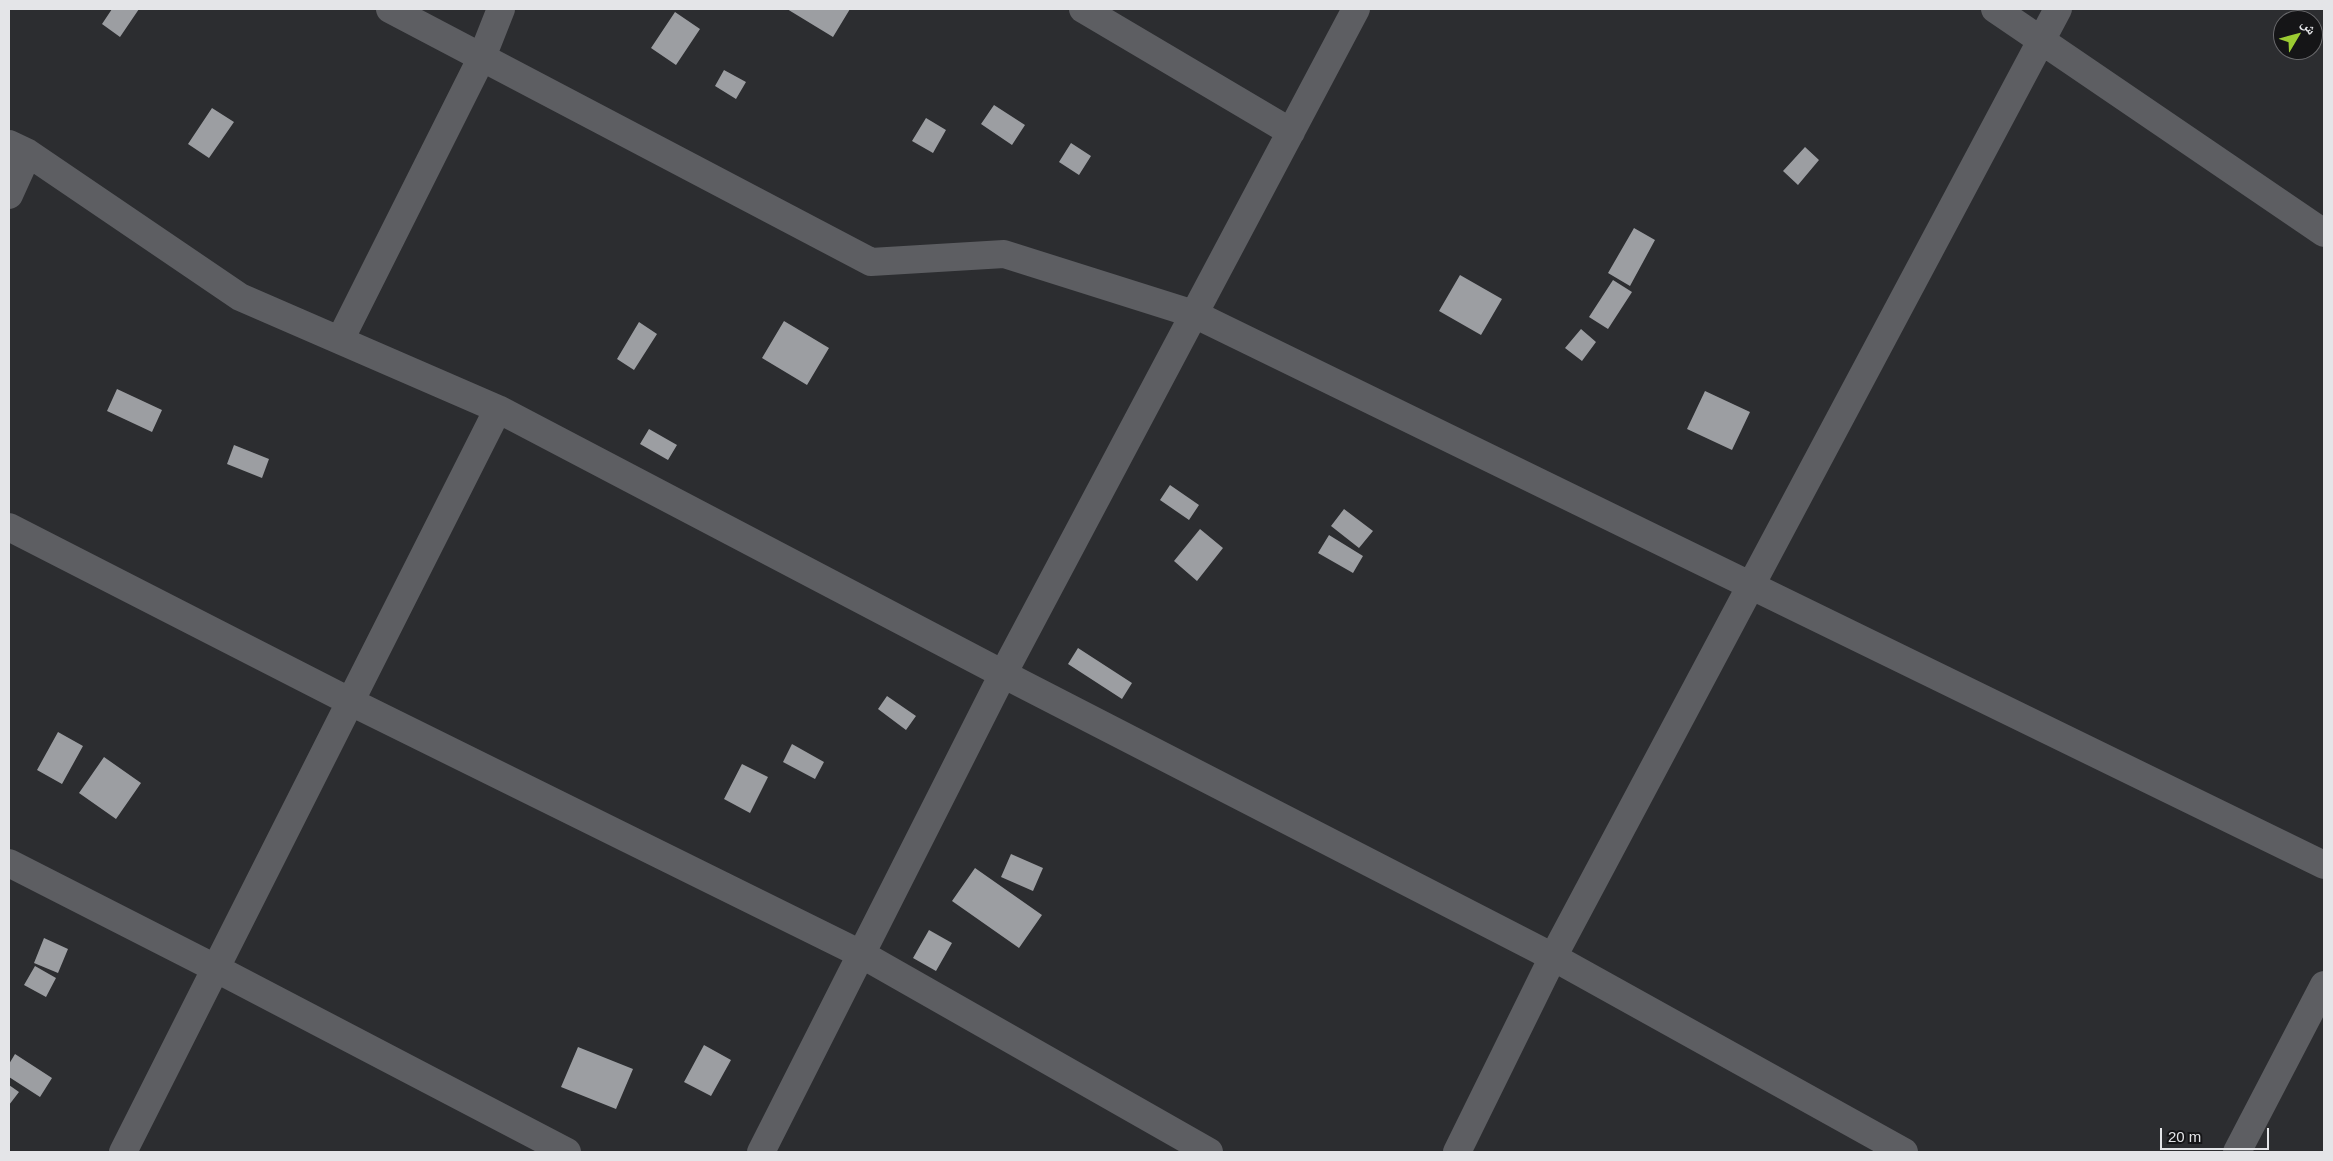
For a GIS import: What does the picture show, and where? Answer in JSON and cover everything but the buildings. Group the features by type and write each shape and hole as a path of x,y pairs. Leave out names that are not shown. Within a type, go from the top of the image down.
{"street":[{"path":"390,9 871,262 1004,254 1194,314 2324,865"},
{"path":"340,340 482,57 501,9"},
{"path":"1083,9 1291,132"},
{"path":"761,1152 1003,674 1356,9"},
{"path":"1995,9 2324,233"},
{"path":"1457,1152 1553,957 2058,9"},
{"path":"9,195 18,149 240,298 498,409 1003,674 1553,957 1904,1152"},
{"path":"123,1152 498,409"},
{"path":"9,527 351,702 862,954 1208,1152"},
{"path":"9,863 216,968 566,1152"},
{"path":"2237,1152 2324,985"}]}
